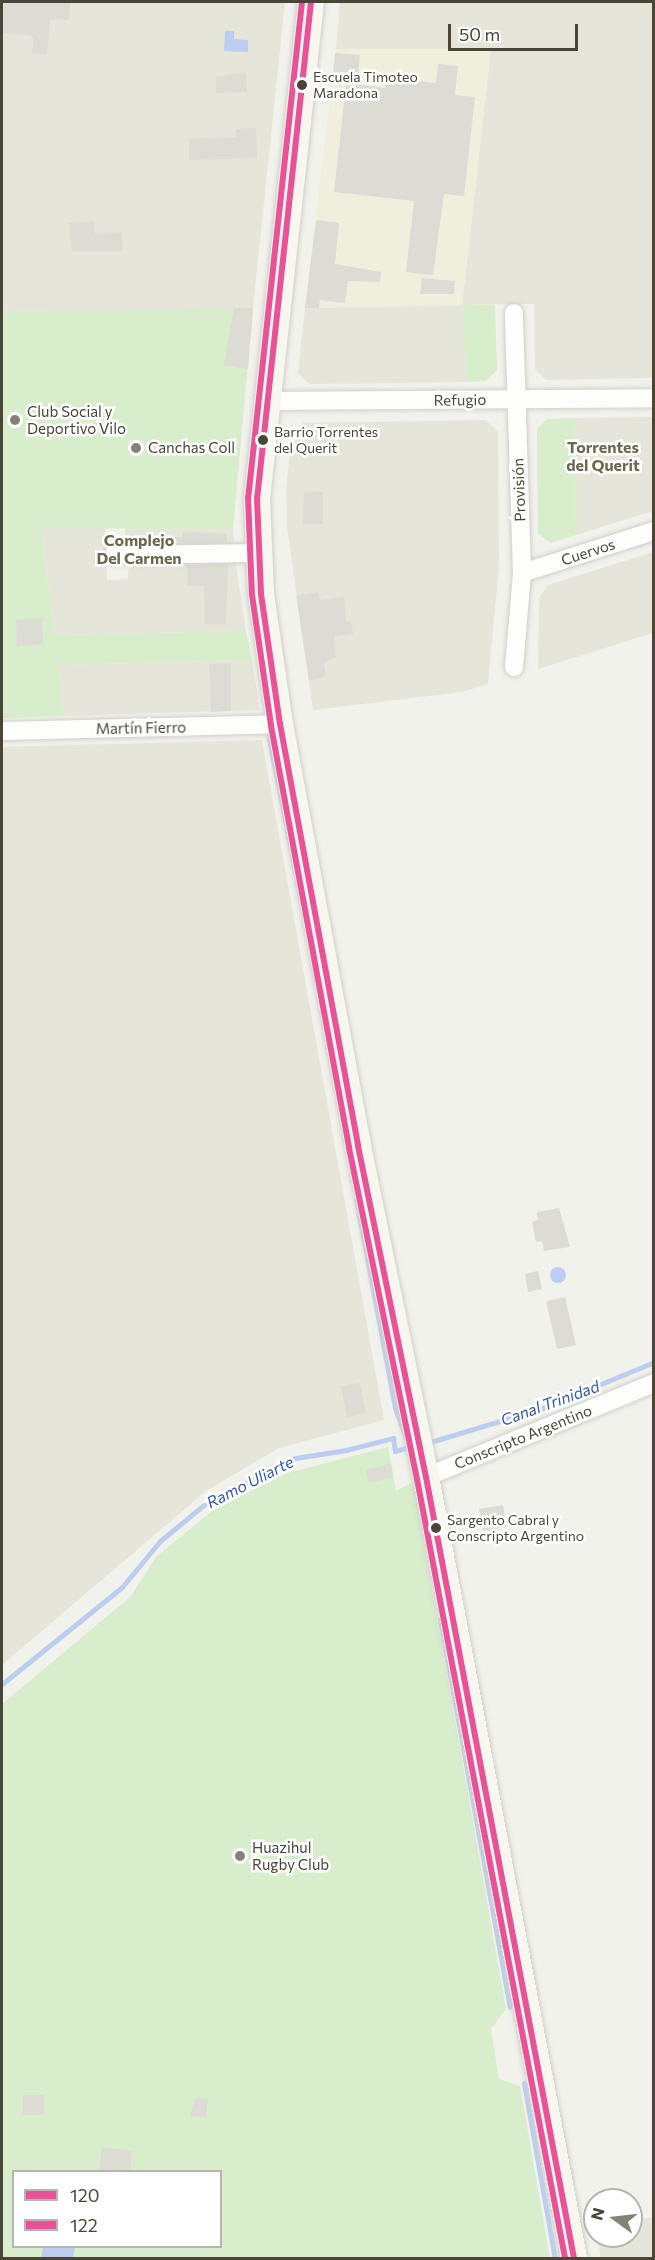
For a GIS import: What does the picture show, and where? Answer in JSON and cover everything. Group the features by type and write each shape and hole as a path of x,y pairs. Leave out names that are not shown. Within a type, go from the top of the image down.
{"main road":[{"path":"311,2 256,498 257,553 280,724 328,1029 426,1477 574,2259"}],"street":[{"name":"Provisión","path":"513,667 522,573 514,313"},
{"name":"Refugio","path":"267,401 654,398"},
{"name":"Cuervos","path":"522,573 654,531"},
{"path":"114,555 257,553"},
{"name":"Martín Fierro","path":"2,731 280,724"},
{"name":"Conscripto Argentino","path":"426,1477 654,1383"}],"shaded area":[{"path":"2,2 285,2 253,308 2,312"},
{"path":"340,2 653,2 653,378 546,380 535,369 534,304 465,305 466,382 309,384 298,373 305,308 462,305 491,49 336,49"},
{"path":"336,49 491,49 462,305 305,308"},
{"path":"653,417 653,511 576,535 575,418"},
{"path":"486,420 498,432 499,566 488,684 462,692 313,710 287,527 286,490 292,434 303,423"},
{"path":"41,527 105,528 107,580 128,579 128,570 139,559 235,558 246,631 54,635"},
{"path":"125,528 233,529 234,549 138,550 126,541"},
{"path":"653,552 653,633 538,669 539,598 548,585"},
{"path":"252,660 260,710 64,716 58,665"},
{"path":"262,740 384,1420 279,1448 206,1491 2,1665 2,747"},
{"path":"653,2217 653,2258 601,2258 599,2248 643,2248 643,2219"}],"green space":[{"path":"464,305 495,305 497,370 486,381 466,382"},
{"name":"Canchas Coll","path":"253,308 233,529 41,528 54,635 246,631 252,660 58,665 64,716 2,718 2,312"},
{"path":"575,418 576,535 551,543 538,534 537,430 547,419"},
{"name":"Huazihul Rugby Club","path":"388,1447 396,1491 413,1482 506,2009 491,2029 499,2079 520,2086 550,2258 2,2258 2,1704 130,1597 156,1557 212,1511 287,1473"}],"water":[{"path":"225,31 234,31 234,39 248,40 248,52 224,51"},
{"path":"558,1267 566,1275 558,1283 550,1275"},
{"path":"43,2248 75,2248 73,2258 41,2258"}],"building":[{"path":"2,2 70,2 69,20 50,19 47,54 32,53 34,38 30,35 2,33"},
{"path":"335,53 360,55 357,84 385,88 386,77 436,83 438,64 458,66 455,95 475,97 464,196 444,194 433,275 406,272 414,201 334,192 346,85 332,83"},
{"path":"246,72 247,92 216,93 216,77"},
{"path":"256,128 257,158 189,160 189,139 236,137 236,129"},
{"path":"316,220 339,223 335,264 381,272 380,282 348,281 345,303 320,300 319,308 305,308"},
{"path":"94,221 95,234 122,232 123,251 72,251 69,223"},
{"path":"422,278 455,281 454,294 420,294"},
{"path":"234,308 253,308 248,369 224,365"},
{"path":"304,491 323,492 323,524 303,524"},
{"path":"183,531 227,534 227,542 157,543 157,537 183,537"},
{"path":"187,565 228,565 226,624 205,624 204,586 187,586"},
{"path":"319,592 320,600 344,597 346,621 351,621 353,634 334,636 336,657 324,663 326,676 309,681 296,595"},
{"path":"42,618 43,644 17,646 16,620"},
{"path":"231,663 231,711 211,712 209,664"},
{"path":"559,1208 570,1247 544,1251 542,1241 536,1242 532,1222 538,1220 537,1212"},
{"path":"538,1271 542,1289 528,1292 525,1274"},
{"path":"565,1297 576,1345 557,1349 546,1301"},
{"path":"360,1383 366,1413 347,1417 341,1386"},
{"path":"391,1463 393,1477 369,1483 366,1470"},
{"path":"503,1505 507,1527 483,1531 479,1509"},
{"path":"23,2095 44,2095 44,2115 23,2115"},
{"path":"195,2098 208,2099 206,2117 190,2116"},
{"path":"102,2147 132,2151 130,2170 99,2170"}],"waterway":[{"path":"269,739 302,904"},
{"path":"356,1199 395,1408 406,1439"},
{"name":"Canal Trinidad","path":"427,1443 543,1408 654,1362"},
{"name":"Ramo Uliarte","path":"2,1684 122,1587 160,1541 205,1504 295,1458 346,1450 393,1438 395,1451 412,1446"},
{"path":"440,1619 510,2007"},
{"path":"524,2083 555,2258"}],"transit line":[{"name":"122","path":"302,2 248,497 252,595 271,726 349,1148 417,1479 565,2258"},
{"name":"120","path":"311,2 257,498 261,594 280,724 358,1146 426,1477 574,2258"}],"place":[{"name":"Escuela Timoteo Maradona","path":"302,85"},
{"name":"Club Social y Deportivo Vilo","path":"15,420"},
{"name":"Barrio Torrentes del Querit","path":"263,440"},
{"name":"Canchas Coll","path":"136,448"},
{"name":"Sargento Cabral y Conscripto Argentino","path":"436,1528"},
{"name":"Huazihul Rugby Club","path":"240,1856"}],"district":[{"name":"Torrentes del Querit","path":"603,456"},
{"name":"Complejo Del Carmen","path":"139,549"}]}
